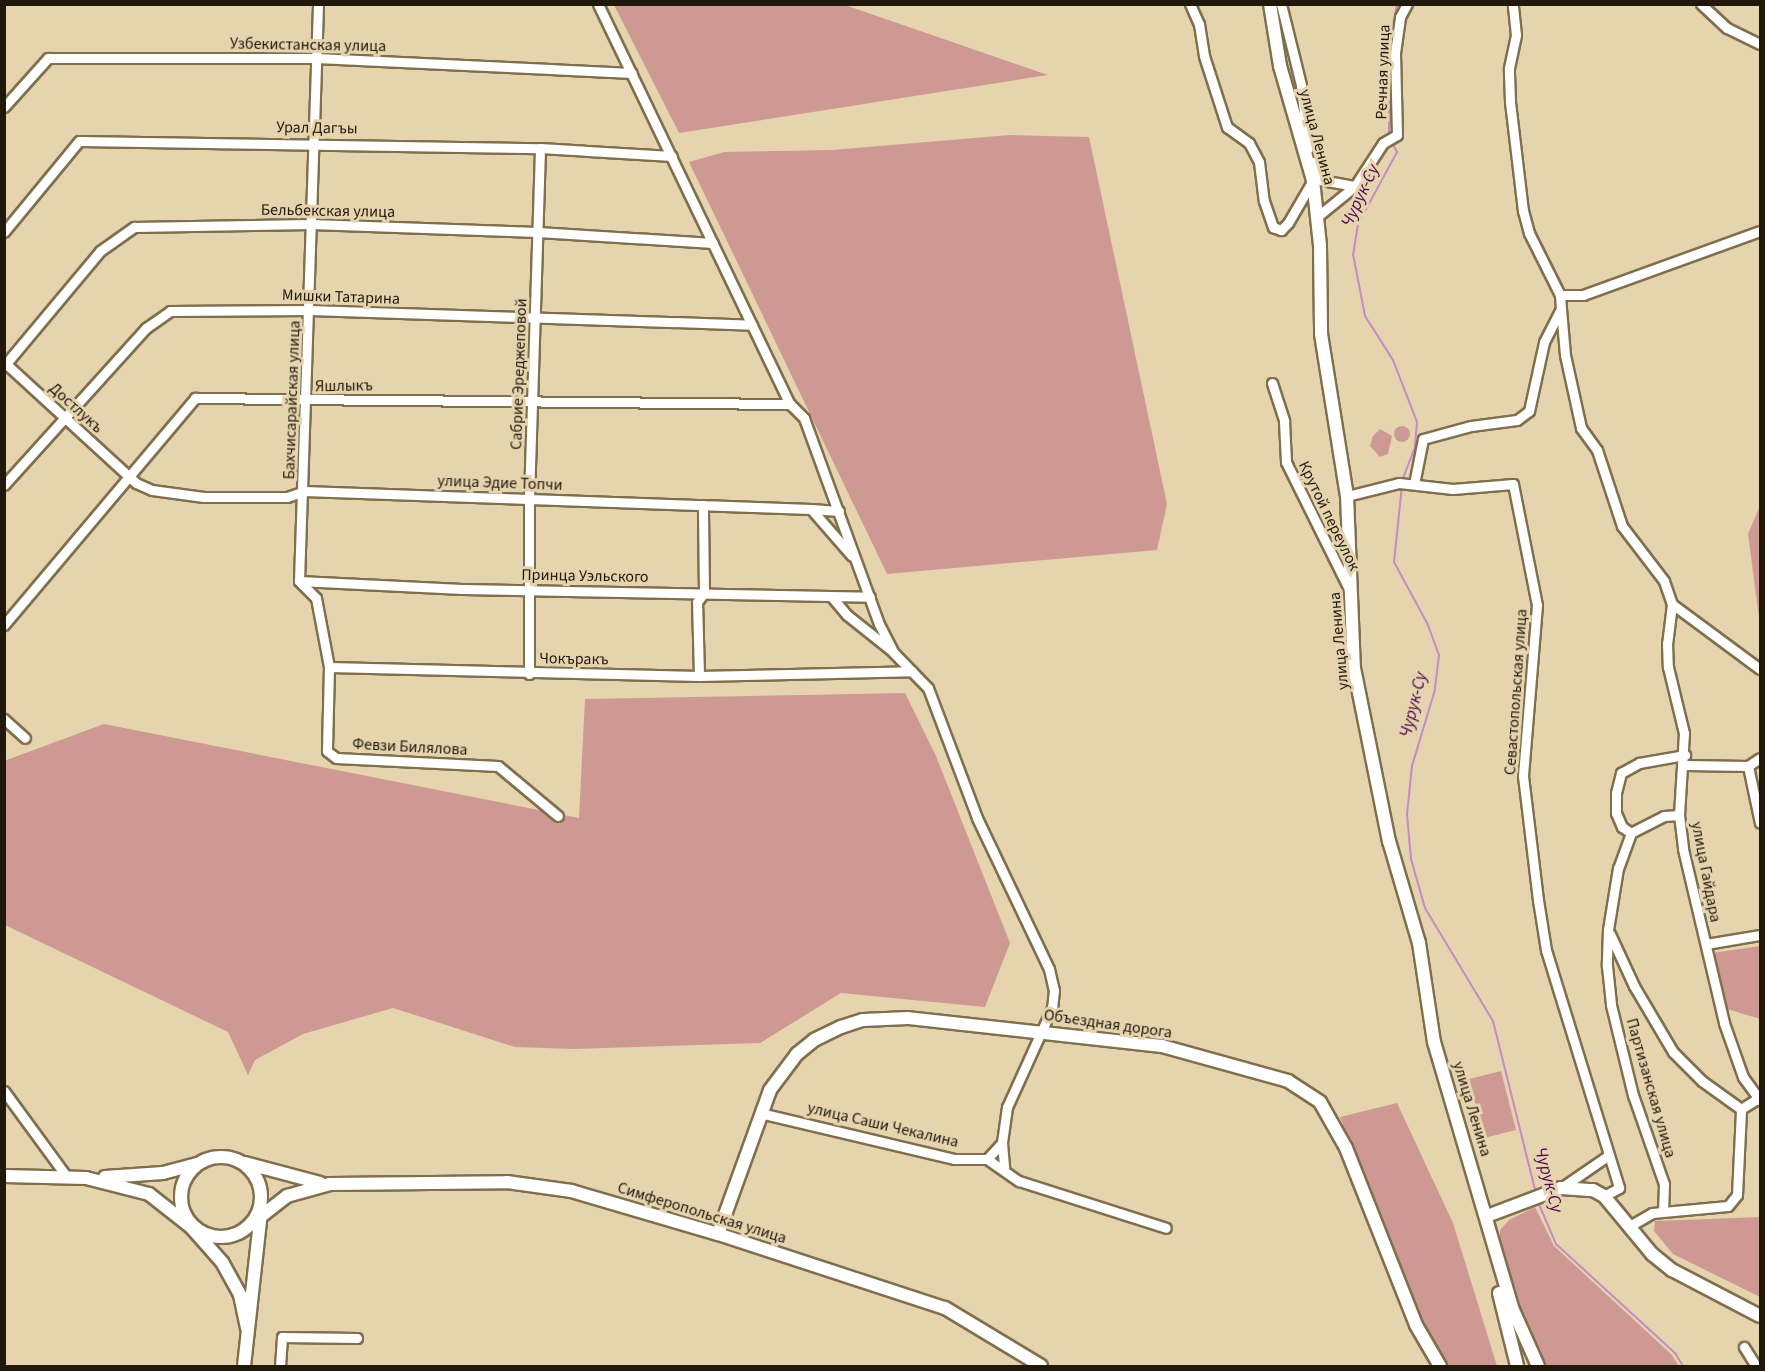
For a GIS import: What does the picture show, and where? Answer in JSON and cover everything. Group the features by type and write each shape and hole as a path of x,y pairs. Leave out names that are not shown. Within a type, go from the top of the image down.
{"main road":[{"name":"улица Ленина","path":"1280,5 1280,66 1313,180 1318,216 1321,334 1347,496 1354,668 1389,840 1419,943 1434,1042 1513,1310 1538,1366"},
{"name":"Объездная дорога","path":"718,1234 770,1090 797,1054 814,1040 863,1020 908,1018 1162,1046 1249,1068 1288,1081 1320,1102 1338,1131 1416,1325 1440,1366"},
{"path":"4,1176 86,1178 163,1173 226,1157 245,1163 257,1179 259,1214 244,1366"},
{"path":"201,1163 186,1177 182,1188 183,1207 191,1227 219,1237 240,1232 259,1214"},
{"name":"Симферопольская улица","path":"245,1163 290,1178 330,1184 507,1182 571,1191 718,1234 945,1308 1041,1366"},
{"path":"86,1178 149,1194 191,1227 228,1269 240,1295 247,1328"},
{"name":"Симферопольская улица","path":"259,1214 293,1193 330,1184"},
{"path":"1487,1216 1537,1200 1561,1188 1579,1188 1604,1196 1628,1227 1672,1270 1761,1316"},
{"path":"1493,1247 1496,1278 1517,1366"}],"street":[{"name":"Бахчисарайская улица","path":"299,581 310,310 318,4"},
{"path":"598,4 790,404 804,418 855,560 893,652"},
{"path":"1190,4 1199,24 1204,56 1227,127 1249,143 1259,162 1264,201 1273,227 1281,230 1288,223 1313,180"},
{"name":"Речная улица","path":"1318,216 1356,186 1383,143 1397,135 1395,53 1400,17 1407,4"},
{"path":"1513,4 1516,35 1509,68 1510,102 1523,212 1529,233 1560,295 1565,355 1581,428 1597,450 1622,526 1664,581 1672,604 1761,669"},
{"path":"1701,4 1727,28 1761,44"},
{"path":"1280,5 1301,85 1309,153 1320,180 1356,186"},
{"name":"Узбекистанская улица","path":"4,107 48,58 316,58 632,73"},
{"name":"Урал Дагъы","path":"4,232 79,141 540,148 672,156"},
{"name":"Сабрие Эреджеповой","path":"529,674 529,499 534,399 540,148"},
{"name":"Бельбекская улица","path":"5,364 100,250 134,226 311,224 538,232 713,243"},
{"path":"1560,295 1583,295 1761,231"},
{"path":"1407,483 1423,439 1471,426 1517,420 1529,411 1544,342 1561,309"},
{"name":"Мишки Татарина","path":"4,485 146,328 170,310 310,310 536,320 752,325"},
{"name":"Достлукъ","path":"5,364 128,474"},
{"name":"Крутой переулок","path":"1272,383 1284,421 1286,462 1350,591"},
{"name":"Яшлыкъ","path":"4,625 128,474 195,398 305,401 534,399 625,405 790,404"},
{"name":"улица Эдие Топчи","path":"128,474 136,483 152,490 204,497 287,497 304,491 839,511"},
{"name":"Севастопольская улица","path":"1347,496 1407,483 1453,489 1513,484 1537,605 1523,776 1538,900 1546,950 1618,1188 1604,1196"},
{"path":"699,676 697,602 704,593 703,506"},
{"path":"811,509 855,560"},
{"path":"299,581 316,598 329,667"},
{"name":"Принца Уэльского","path":"299,581 529,590 870,597"},
{"path":"831,596 847,615 893,652 912,671 934,702 977,818 1049,969 1054,990 1044,1032 1033,1045 1006,1107 1002,1143 1005,1168"},
{"name":"улица Гайдара","path":"1672,604 1668,667 1684,733 1685,765 1679,815 1683,849 1724,1023 1743,1077 1759,1100"},
{"name":"Чокъракъ","path":"329,667 529,674 699,676 912,671"},
{"name":"Февзи Билялова","path":"329,667 327,751 336,758 498,766 558,816"},
{"path":"4,719 25,738"},
{"path":"1679,815 1664,816 1631,833 1622,827 1616,813 1622,773 1639,763 1684,755"},
{"path":"1685,765 1748,766 1761,758"},
{"path":"1748,766 1761,823"},
{"name":"Партизанская улица","path":"1631,833 1618,868 1608,930 1611,1005 1633,1095 1664,1184 1663,1211"},
{"path":"1608,930 1634,986 1673,1052 1702,1081 1741,1109"},
{"path":"1706,944 1761,935"},
{"path":"4,1091 67,1177"},
{"path":"1741,1109 1759,1100"},
{"path":"1628,1227 1663,1211 1728,1206 1737,1195 1741,1109"},
{"name":"улица Саши Чекалина","path":"760,1113 954,1159 987,1159 1005,1168 1019,1181 1166,1228"},
{"path":"987,1159 1002,1143"},
{"path":"1561,1188 1609,1155"},
{"path":"280,1366 282,1337 357,1338"},
{"path":"1744,1347 1756,1366"}],"shaded area":[{"path":"614,5 845,5 1048,75 679,133"},
{"path":"1010,135 1089,137 1167,504 1157,550 887,574 689,162 724,152 832,150"},
{"path":"1402,426 1408,428 1410,434 1408,440 1402,442 1396,440 1394,434 1396,428"},
{"path":"1380,429 1392,436 1388,454 1380,457 1370,446 1373,436"},
{"path":"1760,506 1760,625 1748,534"},
{"path":"905,693 936,756 1010,943 985,1007 841,993 760,1043 574,1049 515,1047 393,1008 303,1034 255,1060 248,1075 228,1032 5,925 4,761 104,724 579,818 585,699"},
{"path":"1760,946 1760,1019 1727,1009 1712,953"},
{"path":"1501,1071 1516,1130 1484,1138 1469,1079"},
{"path":"1397,1103 1453,1223 1497,1366 1446,1366 1430,1341 1340,1117"},
{"path":"1535,1207 1554,1246 1671,1354 1679,1366 1543,1366 1512,1294 1500,1239 1500,1230 1509,1220"},
{"path":"1760,1217 1760,1297 1673,1254 1654,1231 1655,1221"}],"waterway":[{"name":"Чурук-Су","path":"1389,136 1390,41 1397,4"},
{"name":"Чурук-Су","path":"1391,141 1397,152 1358,224 1353,254 1365,316 1393,360 1417,422 1415,447 1403,479"},
{"name":"Чурук-Су","path":"1402,485 1394,562 1428,625 1439,655 1434,693 1412,766 1407,814 1411,859 1425,908 1493,1021 1536,1193"},
{"name":"Чурук-Су","path":"1538,1202 1556,1244 1675,1353 1683,1366"}]}
